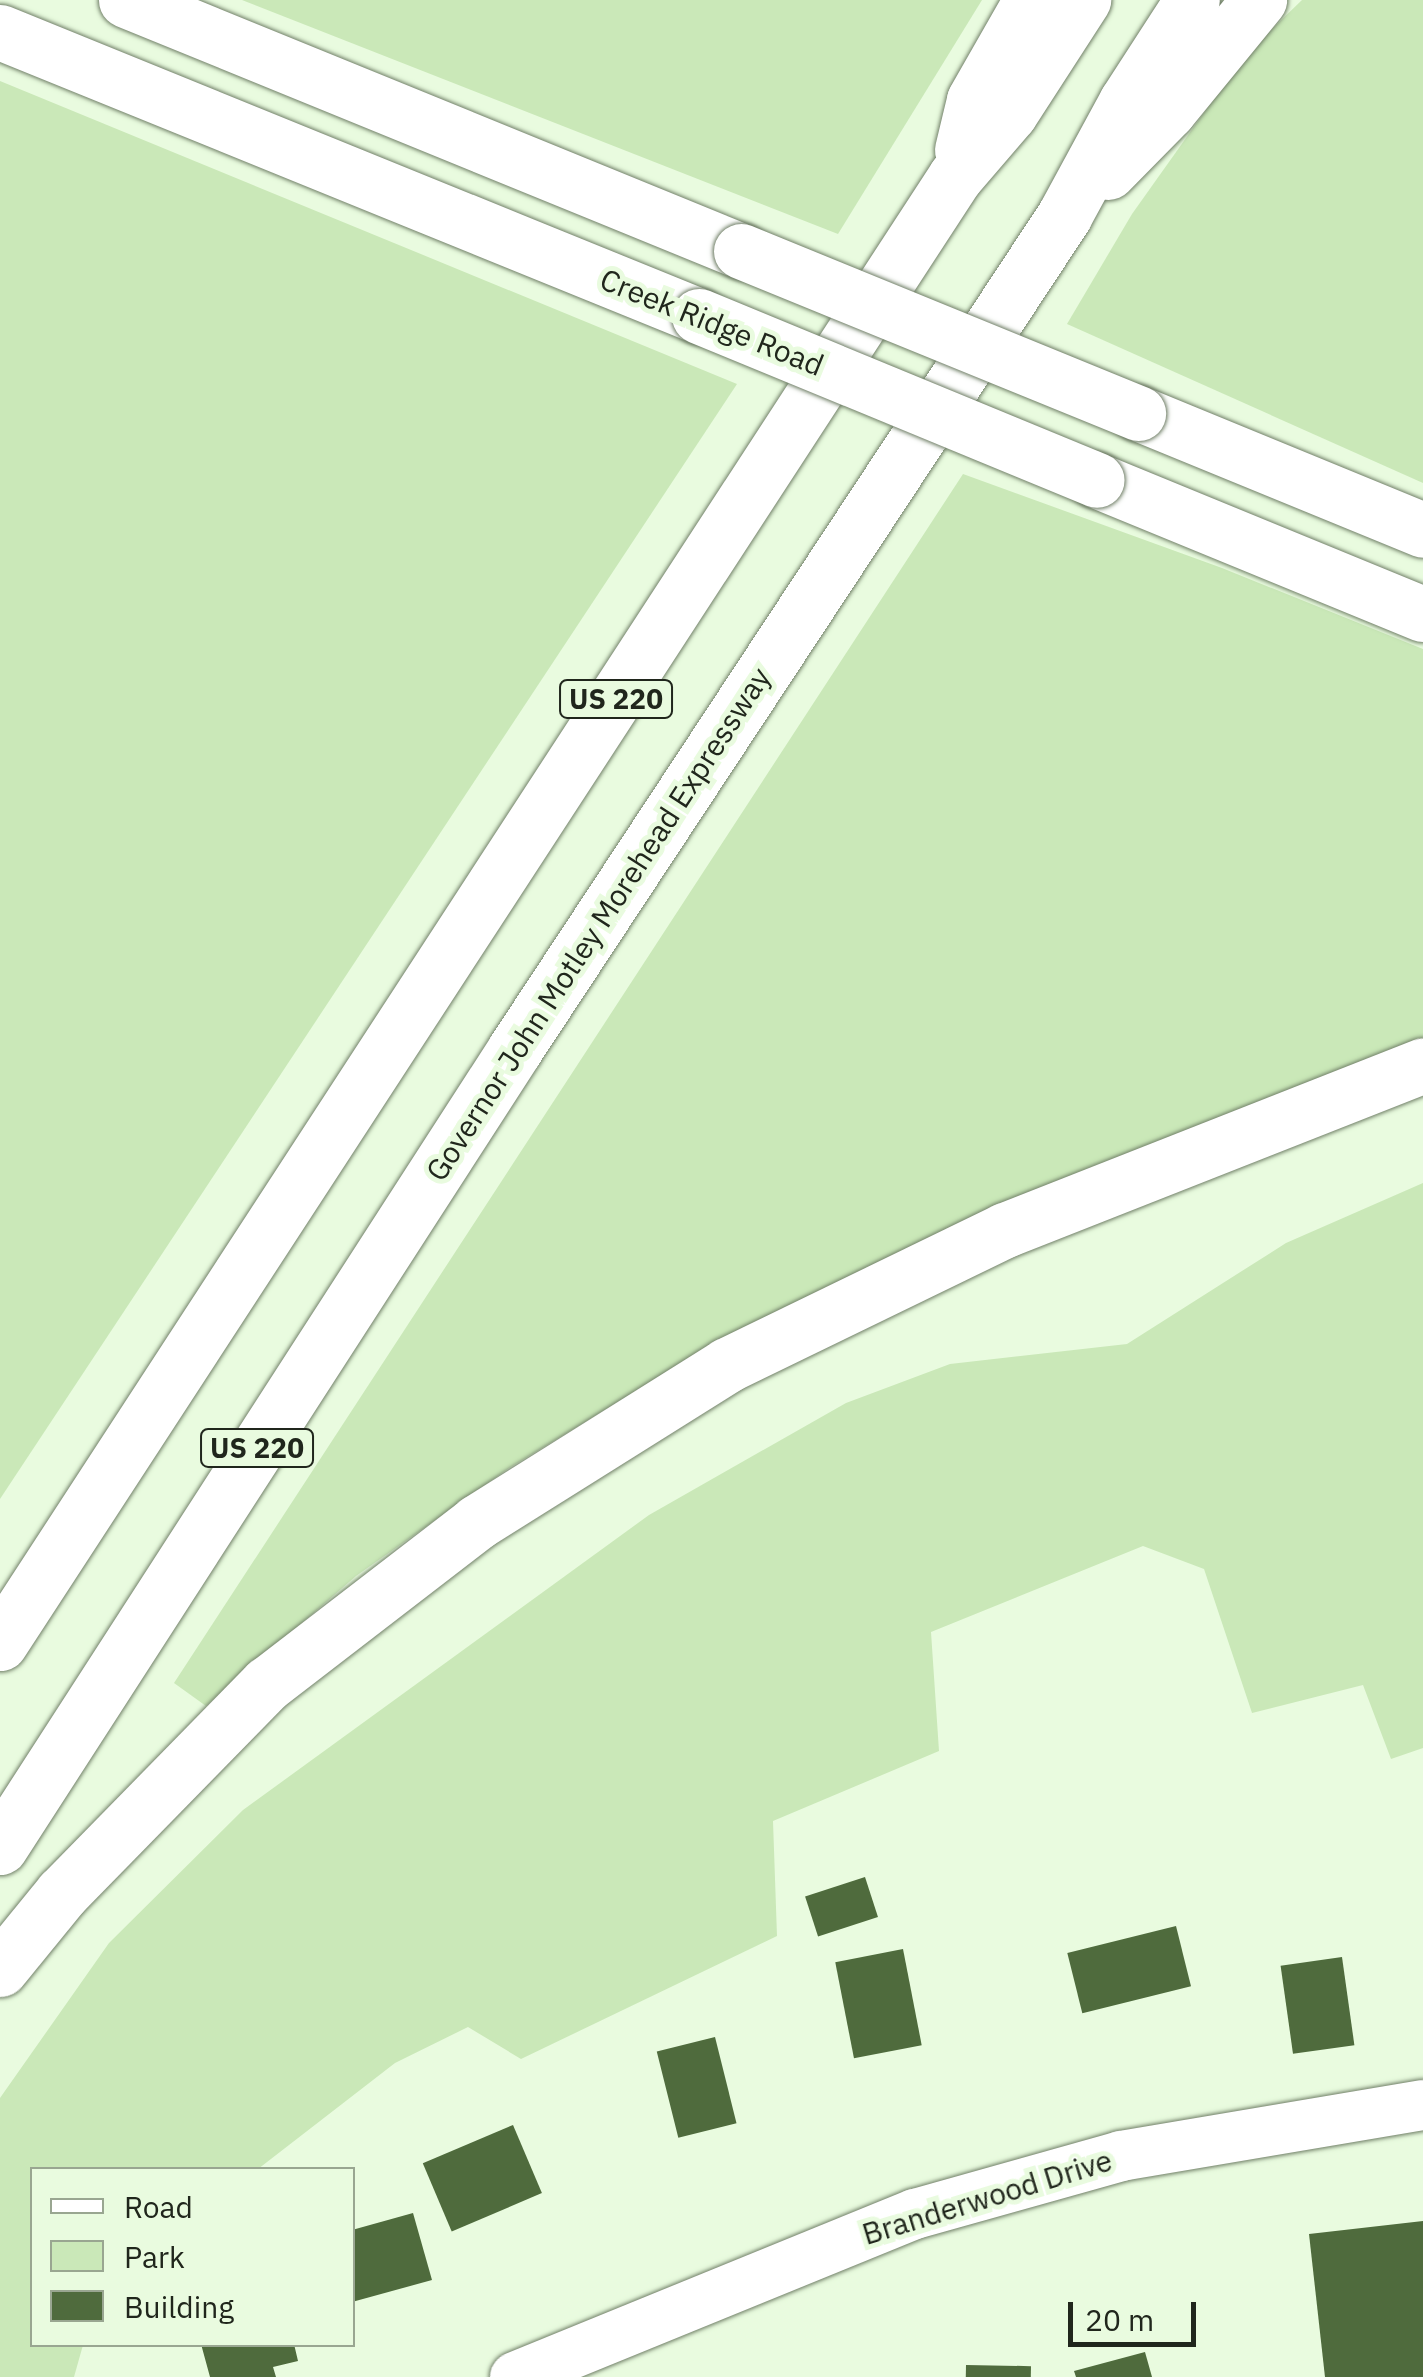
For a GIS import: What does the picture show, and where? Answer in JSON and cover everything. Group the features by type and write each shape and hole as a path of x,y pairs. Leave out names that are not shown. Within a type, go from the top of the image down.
{"main road":[{"path":"126,0 1423,530"},
{"path":"955,178 974,100 1032,0"},
{"name":"US 220","path":"0,1642 955,178 1010,113 1083,0"},
{"name":"Governor John Motley Morehead Expressway","path":"0,1846 514,1049 1064,216 1126,102 1192,0"},
{"path":"1064,216 1168,112 1258,0"},
{"name":"Creek Ridge Road","path":"0,32 1423,614"},
{"path":"0,1969 62,1893 267,1684 494,1511 726,1365 1005,1230 1423,1065"}],"street":[{"name":"Branderwood Drive","path":"515,2377 914,2214 1121,2156 1423,2105"}],"green space":[{"path":"242,0 982,0 838,234"},
{"path":"1302,0 1423,0 1423,483 1067,324 1132,214 1245,55"},
{"path":"0,81 737,384 0,1499"},
{"path":"963,474 1222,568 1423,649 1423,1041 690,1358 509,1468 356,1576 206,1706 174,1683"},
{"path":"1423,1183 1423,1748 1391,1759 1363,1685 1252,1713 1204,1569 1143,1546 931,1632 939,1751 773,1821 777,1936 521,2059 468,2027 395,2063 261,2167 30,2167 30,2347 82,2347 74,2377 0,2377 0,2098 109,1943 243,1810 649,1515 846,1403 950,1364 1127,1344 1286,1243"}],"building":[{"path":"865,1877 878,1917 818,1936 805,1896"},
{"path":"1176,1926 1191,1986 1082,2013 1067,1953"},
{"path":"903,1949 922,2045 854,2058 835,1962"},
{"path":"1342,1957 1354,2045 1293,2054 1281,1966"},
{"path":"715,2037 737,2123 678,2138 657,2052"},
{"path":"513,2125 542,2193 452,2231 423,2163"},
{"path":"413,2213 432,2280 355,2301 355,2229"},
{"path":"1423,2221 1423,2377 1325,2377 1309,2234"},
{"path":"202,2347 295,2347 298,2361 273,2367 276,2377 210,2377"},
{"path":"1145,2352 1152,2377 1076,2377 1074,2371"},
{"path":"966,2365 1031,2366 1031,2377 966,2377"}]}
